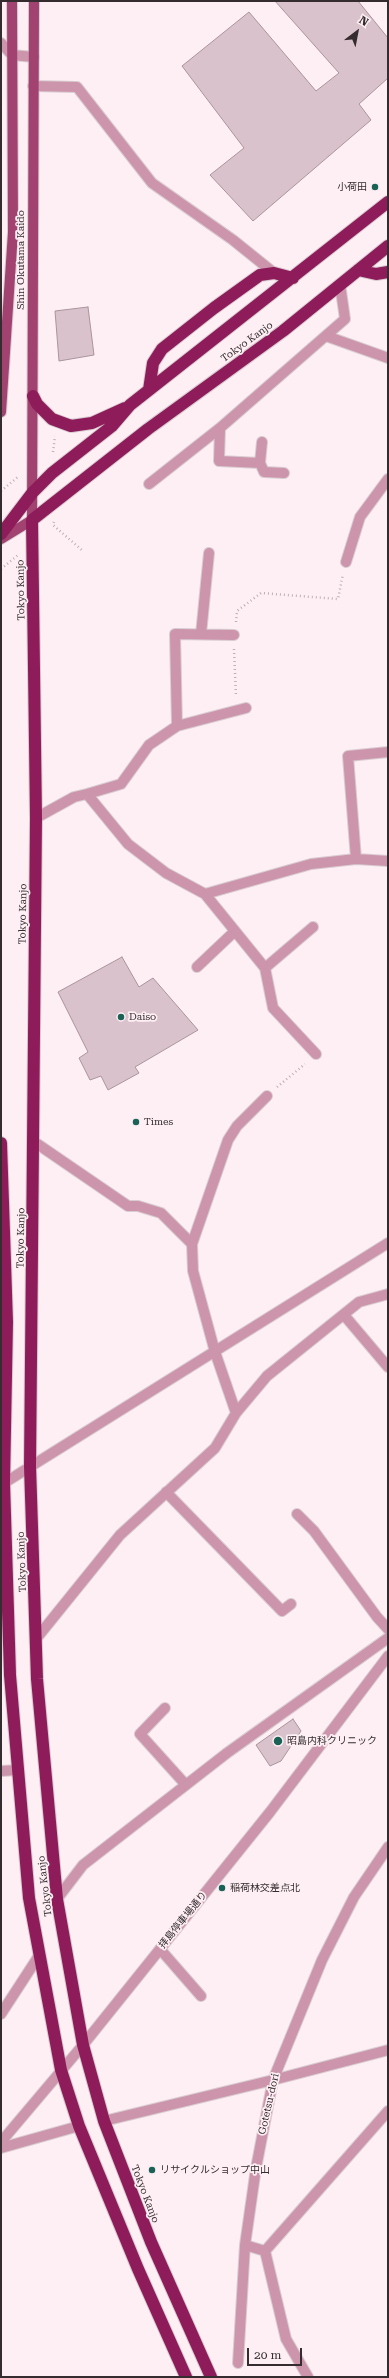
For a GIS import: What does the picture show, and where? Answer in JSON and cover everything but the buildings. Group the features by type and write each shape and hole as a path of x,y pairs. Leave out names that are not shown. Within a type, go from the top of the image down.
{"highway":[{"path":"1,534 33,492 52,473 112,426 130,405 388,202"},
{"name":"Tokyo Kanjo","path":"211,2377 151,2242 104,2121 83,2045 57,1899 37,1679 30,1466 36,818 32,520 148,429 282,331 388,246"},
{"path":"358,270 376,274 388,272"},
{"path":"149,390 154,363 168,343 260,275 274,273 293,278"},
{"path":"33,396 37,404 52,419 71,426 92,423 130,405"},
{"name":"Tokyo Kanjo","path":"1,1143 7,1322 2,1484 10,1675 29,1898 61,2070 79,2126 138,2269 186,2377"}],"main road":[{"name":"Shin Okutama Kaido","path":"1,412 13,232 12,1"},
{"name":"Shin Okutama Kaido","path":"32,520 34,1"},
{"path":"1,539 32,520"}],"street":[{"path":"1,43 12,55 34,57"},
{"path":"33,86 77,87 152,183 233,240 274,273"},
{"path":"149,484 220,428 345,319 340,284"},
{"path":"326,336 388,358"},
{"path":"220,428 219,461 260,463"},
{"path":"262,442 260,463 264,472 284,473"},
{"path":"346,562 360,517 388,479"},
{"path":"201,634 209,553"},
{"path":"177,726 175,634 234,634"},
{"path":"36,818 74,797 121,784 149,745 177,726 246,708"},
{"path":"356,859 348,756 388,752"},
{"path":"87,794 128,844 166,873 205,894 265,968 273,1008 316,1054"},
{"path":"205,894 311,864 356,859 388,860"},
{"path":"265,968 313,926"},
{"path":"197,967 234,931"},
{"path":"236,1413 215,1352 193,1271 192,1244 228,1140 237,1126 267,1096"},
{"path":"33,1141 128,1206 138,1206 161,1212 192,1244"},
{"path":"2,1484 388,1243"},
{"path":"36,1639 120,1535 215,1448 236,1413 267,1376 359,1302 388,1294"},
{"path":"344,1314 388,1367"},
{"path":"166,1492 282,1611 291,1604"},
{"path":"297,1514 314,1531 377,1617 388,1628"},
{"path":"57,1899 83,1865 227,1753 388,1638"},
{"name":"拝島停車場通り","path":"1,2142 83,2045 270,1812 388,1656"},
{"path":"165,1708 140,1734 186,1785"},
{"path":"1,1771 18,1770"},
{"name":"Gotetsu-dori","path":"238,2363 245,2245 256,2168 273,2080 322,1960 354,1897 388,1847"},
{"path":"160,1948 202,1996"},
{"path":"1,2014 40,1954"},
{"path":"104,2121 273,2080 388,2050"},
{"path":"266,2251 388,2111"},
{"path":"1,2148 79,2126"},
{"path":"245,2245 266,2251"},
{"path":"266,2251 286,2339 308,2377"}],"path":[{"path":"236,711 234,634 237,611 261,594 338,599 346,562"},
{"path":"267,1096 316,1054"}],"place":[{"name":"小荷田","path":"375,187"},
{"name":"Daiso","path":"121,1017"},
{"name":"Times","path":"136,1122"},
{"name":"昭島内科クリニック","path":"278,1741"},
{"name":"稲荷林交差点北","path":"222,1888"},
{"name":"リサイクルショップ中山","path":"152,2170"}]}
